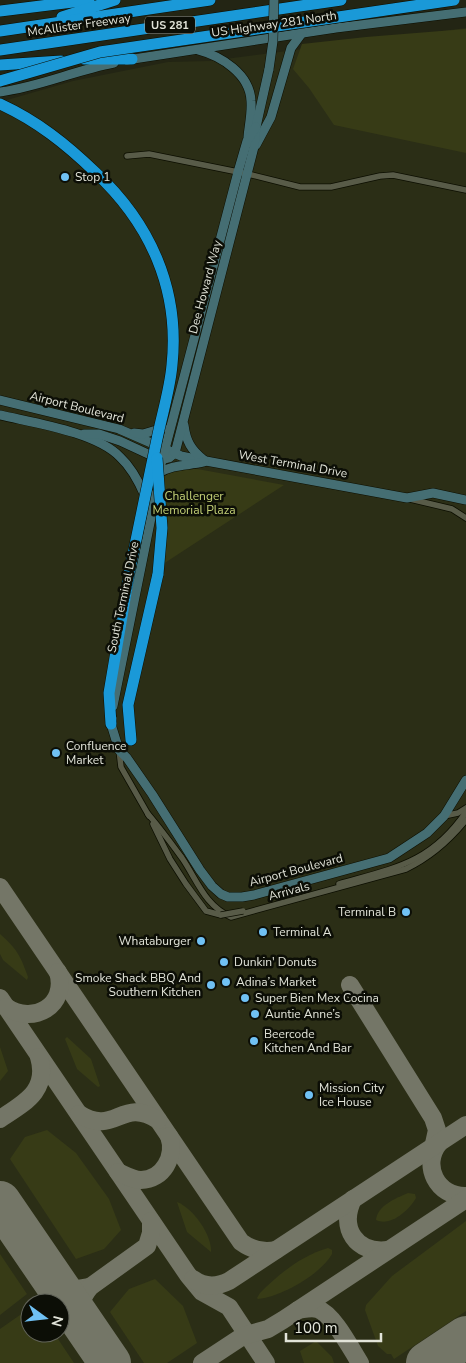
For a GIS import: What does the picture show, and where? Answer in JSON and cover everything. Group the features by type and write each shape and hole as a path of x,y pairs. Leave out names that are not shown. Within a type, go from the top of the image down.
{"highway":[{"path":"0,11 89,0"},
{"path":"27,28 115,0"},
{"name":"McAllister Freeway","path":"0,31 210,0"},
{"name":"McAllister Freeway","path":"0,50 341,0"},
{"path":"0,57 36,58 100,52 454,0"},
{"path":"0,81 100,52"},
{"path":"0,65 97,58 132,59"},
{"path":"0,104 24,116 55,137 108,184 148,236 167,292 173,325 172,366 118,631 109,694 111,724"},
{"path":"131,740 128,705 158,574 162,528 157,439"}],"main road":[{"name":"Dee Howard Way","path":"164,448 238,172 251,144 256,127 269,69 273,41 274,0"},
{"name":"US Highway 281 North","path":"0,92 16,90 98,66 132,59 302,33 466,12"},
{"path":"251,144 271,117 291,48 302,33"},
{"path":"193,49 209,53 225,61 246,84 251,100 251,144"},
{"name":"Dee Howard Way","path":"175,453 248,174 251,144"},
{"path":"188,404 184,402 190,372 189,356"},
{"name":"Airport Boulevard","path":"0,400 119,429 175,453"},
{"path":"0,415 79,434 105,445 120,456 140,483 152,521"},
{"path":"128,432 144,434 165,427 173,417"},
{"path":"183,421 186,439 196,454 206,461"},
{"path":"79,434 99,434 161,460 169,458 175,453"},
{"name":"South Terminal Drive","path":"119,750 111,724 114,696 152,521 164,448"},
{"name":"West Terminal Drive","path":"175,453 206,461 407,498"},
{"path":"159,473 168,468 188,466 206,461"},
{"path":"407,498 433,493 466,499"},
{"name":"Airport Boulevard","path":"119,750 152,794 200,870 212,886 228,897 254,895 383,860 408,846 444,816 466,780"}],"street":[{"path":"127,156 149,154 248,174 300,187 322,188 393,175 466,190"},
{"path":"207,291 216,293"},
{"path":"407,498 452,509 466,518"},
{"path":"119,750 121,767 148,814 170,859 206,910 221,915 254,908 397,868 422,856 439,844 466,812"},
{"path":"444,816 458,813 466,808"},
{"name":"Arrivals","path":"148,814 183,859 211,903 219,912 231,917 406,869 424,860 441,848 466,820"}],"shaded area":[{"path":"466,28 466,1363 0,1363 0,102 73,81 168,62 210,61"}],"green space":[{"path":"466,29 466,153 334,125 309,88 293,69 302,44"},
{"name":"Challenger Memorial Plaza","path":"177,467 192,468 284,485 154,570 156,529 163,477"},
{"path":"0,934 10,944 23,963 28,977 27,980 3,960 0,954"},
{"path":"67,1037 91,1059 100,1086 98,1087 77,1069 65,1039"},
{"path":"0,1047 8,1071 0,1081"},
{"path":"47,1130 76,1153 109,1199 121,1230 104,1249 76,1259 10,1159 25,1137"},
{"path":"408,1193 415,1194 416,1198 404,1212 388,1221 376,1220 383,1207"},
{"path":"177,1202 195,1216 205,1230 211,1252 187,1232"},
{"path":"466,1221 466,1311 394,1359 391,1354 387,1354 378,1346 365,1310 366,1305 392,1276"},
{"path":"328,1248 332,1250 332,1254 327,1262 310,1276 278,1294 257,1298 260,1293 291,1266 318,1251"},
{"path":"0,1254 26,1293 20,1293 20,1299 0,1315"},
{"path":"155,1279 183,1306 197,1343 167,1363 144,1363 110,1312 129,1289"},
{"path":"20,1315 20,1343 61,1343 74,1363 0,1363 0,1329"},
{"path":"316,1341 332,1357 334,1363 304,1363 300,1351"}],"taxiway":[{"path":"0,887 241,1242 258,1250 276,1250"},
{"path":"6,1007 16,1012 27,1014 37,1013 46,1009 53,1003 58,994 60,984 58,972"},
{"path":"350,985 433,1118 437,1130 432,1153"},
{"path":"0,998 188,1275 202,1292 229,1307 266,1363"},
{"path":"0,1119 32,1095 40,1079 39,1057"},
{"path":"79,1114 92,1120 102,1121 135,1112 146,1114 158,1120"},
{"path":"193,1279 211,1286 229,1281 466,1125"},
{"path":"118,1172 138,1180 156,1176 166,1166 169,1159 171,1151 169,1136"},
{"path":"439,1143 432,1161 432,1170 435,1178 447,1191 456,1195 466,1196"},
{"path":"353,1199 348,1220 349,1229 353,1237 367,1248 388,1250"},
{"path":"202,1363 243,1336 268,1329 283,1320 466,1199"},
{"path":"81,1322 80,1308 82,1299 87,1291 147,1246 151,1233 151,1221"},
{"path":"56,1284 72,1290 90,1287"},
{"path":"298,1310 313,1308 324,1312 342,1333 360,1363"}],"runway":[{"path":"0,1202 110,1363"},
{"path":"427,1363 466,1337"}],"place":[{"name":"Stop 1","path":"65,177"},
{"name":"Confluence Market","path":"56,753"},
{"name":"Terminal B","path":"406,912"},
{"name":"Terminal A","path":"263,932"},
{"name":"Whataburger","path":"201,941"},
{"name":"Dunkin' Donuts","path":"224,962"},
{"name":"Adina’s Market","path":"226,982"},
{"name":"Smoke Shack BBQ And Southern Kitchen","path":"211,985"},
{"name":"Super Bien Mex Cocina","path":"245,998"},
{"name":"Auntie Anne’s","path":"255,1014"},
{"name":"Beercode Kitchen And Bar","path":"254,1041"},
{"name":"Mission City Ice House","path":"309,1095"}]}
